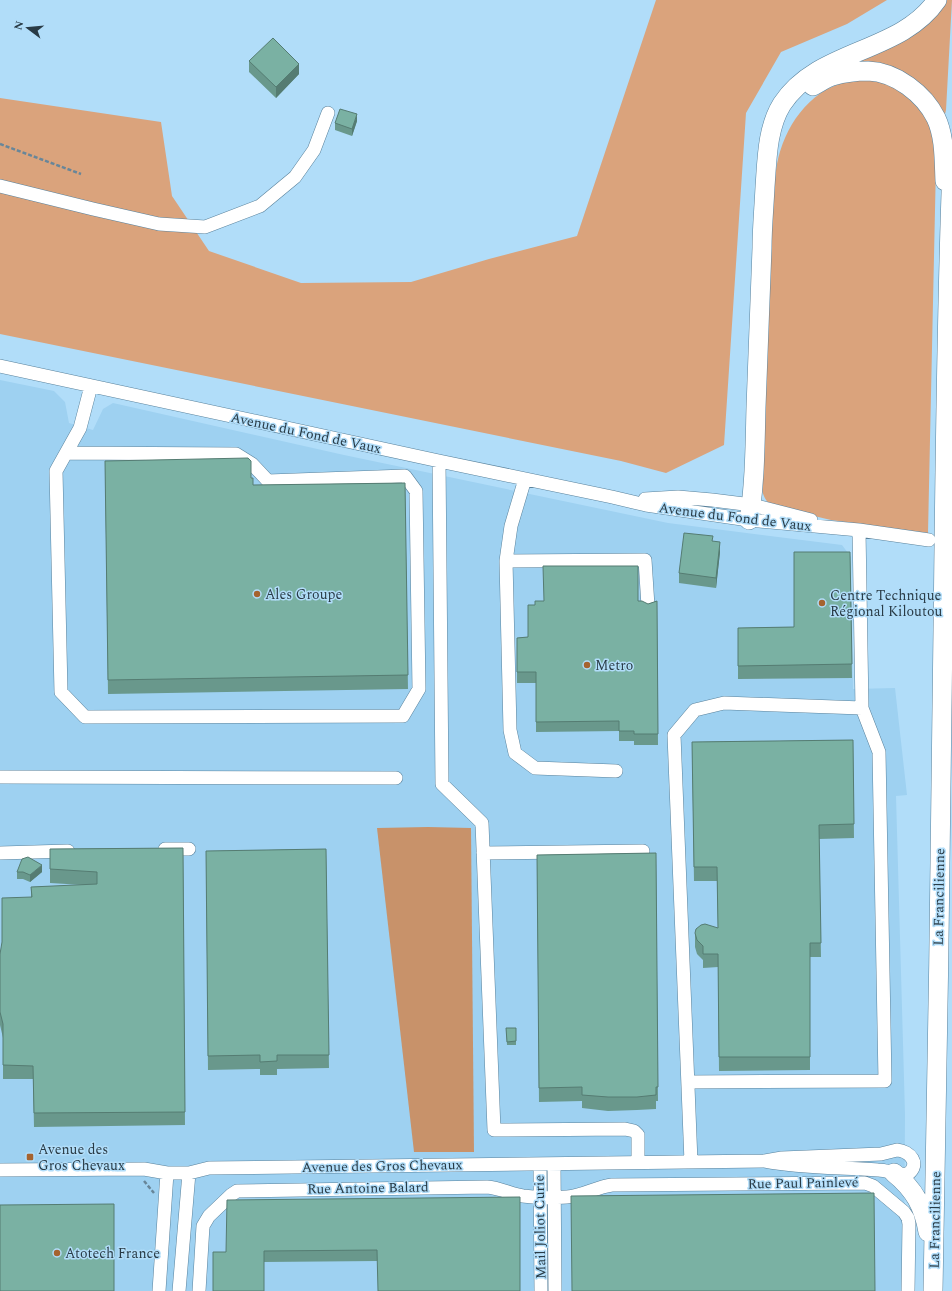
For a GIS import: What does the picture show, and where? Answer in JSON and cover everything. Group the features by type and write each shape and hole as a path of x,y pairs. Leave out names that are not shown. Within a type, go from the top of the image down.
{"highway":[{"path":"750,513 754,474 762,223 767,161 771,132 776,118 782,104 793,92 822,68 907,29 931,9 937,0"},
{"path":"767,161 776,135 786,116 800,98 813,86 831,77 854,72 869,71 900,81 913,90 927,105 936,119 941,134 944,155 948,267"},
{"name":"La Francilienne","path":"932,1291 937,1086 948,267 952,166"},
{"path":"894,1173 911,1189 923,1211 928,1234 932,1291"}],"street":[{"path":"0,186 158,224 205,227 260,206 295,177 314,150 328,113"},
{"name":"Avenue du Fond de Vaux","path":"0,366 439,462 612,497 648,500 692,498 750,513 929,540"},
{"path":"66,453 236,454 252,464 268,481 405,476 416,491 419,689 403,716 85,717 61,692 56,471 66,453 80,428 91,386"},
{"path":"439,462 442,784 482,823 494,1130 630,1130 634,1131 638,1135 638,1163"},
{"path":"524,479 511,526 506,562 510,730 515,753 535,768 616,771"},
{"path":"688,1082 885,1081 879,752 862,708 859,530"},
{"path":"506,562 645,560 648,606"},
{"path":"691,1162 674,735 695,710 724,704 862,708"},
{"path":"0,778 396,778"},
{"path":"150,850 189,849"},
{"path":"0,853 79,851"},
{"path":"483,853 643,851"},
{"path":"896,1150 909,1154 914,1164 911,1172 905,1175 880,1170 790,1165 765,1161 782,1158 881,1154 896,1150"},
{"name":"Avenue des Gros Chevaux","path":"0,1170 144,1169 167,1173 189,1173 209,1168 765,1161"},
{"name":"Mail Joliot Curie","path":"540,1164 541,1291"},
{"name":"Mail Joliot Curie","path":"554,1164 555,1291"},
{"path":"159,1291 167,1173"},
{"path":"179,1291 189,1173"},
{"name":"Rue Paul Painlevé","path":"612,1185 865,1182 870,1184 904,1212 908,1218 910,1224 908,1291"},
{"name":"Rue Antoine Balard","path":"199,1291 203,1226 209,1216 230,1195 237,1191 495,1187 526,1196 554,1197 576,1196 612,1185"}],"path":[{"path":"0,144 81,174"},
{"path":"144,1183 156,1195"}],"shaded area":[{"path":"656,0 887,0 847,24 781,52 746,113 724,445 666,473 621,461 0,334 0,98 161,122 172,196 209,251 301,283 411,282 489,259 577,236"},
{"path":"946,0 952,0 946,110 945,114 942,114 853,60"},
{"path":"867,80 885,83 904,92 927,117 934,135 936,164 928,533 831,520 772,506 765,498 762,489 761,481 773,198 776,168 780,151 785,137 792,125 809,102 832,87 851,81"},
{"path":"0,380 54,391 65,402 69,423 93,430 103,409 113,403 344,455 668,523 842,545 851,557 853,689 895,688 907,795 896,796 905,1114 904,1291 0,1291"},
{"path":"377,828 471,828 474,1152 414,1152"}],"building":[{"path":"273,38 299,64 276,87 249,61"},
{"path":"340,109 357,114 352,129 335,123"},
{"name":"Ales Groupe","path":"248,458 251,461 251,478 253,478 253,485 405,483 408,675 108,680 105,461"},
{"path":"684,533 713,536 712,541 720,542 716,578 679,573"},
{"name":"Centre Technique Régional Kiloutou","path":"794,552 850,552 852,664 738,666 738,628 794,627"},
{"name":"Metro","path":"543,566 638,566 638,601 648,604 657,601 658,734 634,734 634,731 619,731 619,721 536,722 536,672 517,672 517,638 528,637 528,605 535,605 535,601 544,601"},
{"path":"853,740 854,824 819,825 821,943 810,943 810,1057 719,1057 718,954 703,954 703,946 697,940 695,933 696,929 705,924 718,928 717,867 694,867 692,742"},
{"path":"183,848 185,1112 34,1113 33,1066 3,1065 3,1024 0,1012 2,898 32,897 31,887 97,884 97,872 50,869 50,849"},
{"path":"326,849 329,1055 277,1055 277,1061 260,1062 260,1055 208,1056 206,851"},
{"path":"656,853 658,1087 656,1087 656,1095 637,1097 608,1097 582,1095 582,1087 539,1088 537,855"},
{"path":"28,857 42,865 30,875 23,872 17,872 22,859"},
{"path":"506,1028 516,1028 516,1041 507,1042"},
{"path":"874,1193 875,1291 572,1291 571,1196"},
{"path":"520,1197 520,1291 378,1291 377,1250 264,1251 264,1291 213,1291 213,1252 226,1252 227,1200"},
{"name":"Atotech France","path":"114,1204 114,1291 0,1291 0,1205"}],"place":[{"name":"Ales Groupe","path":"257,594"},
{"name":"Centre Technique Régional Kiloutou","path":"822,603"},
{"name":"Metro","path":"587,665"},
{"name":"Avenue des Gros Chevaux","path":"30,1157"},
{"name":"Atotech France","path":"57,1253"}]}
